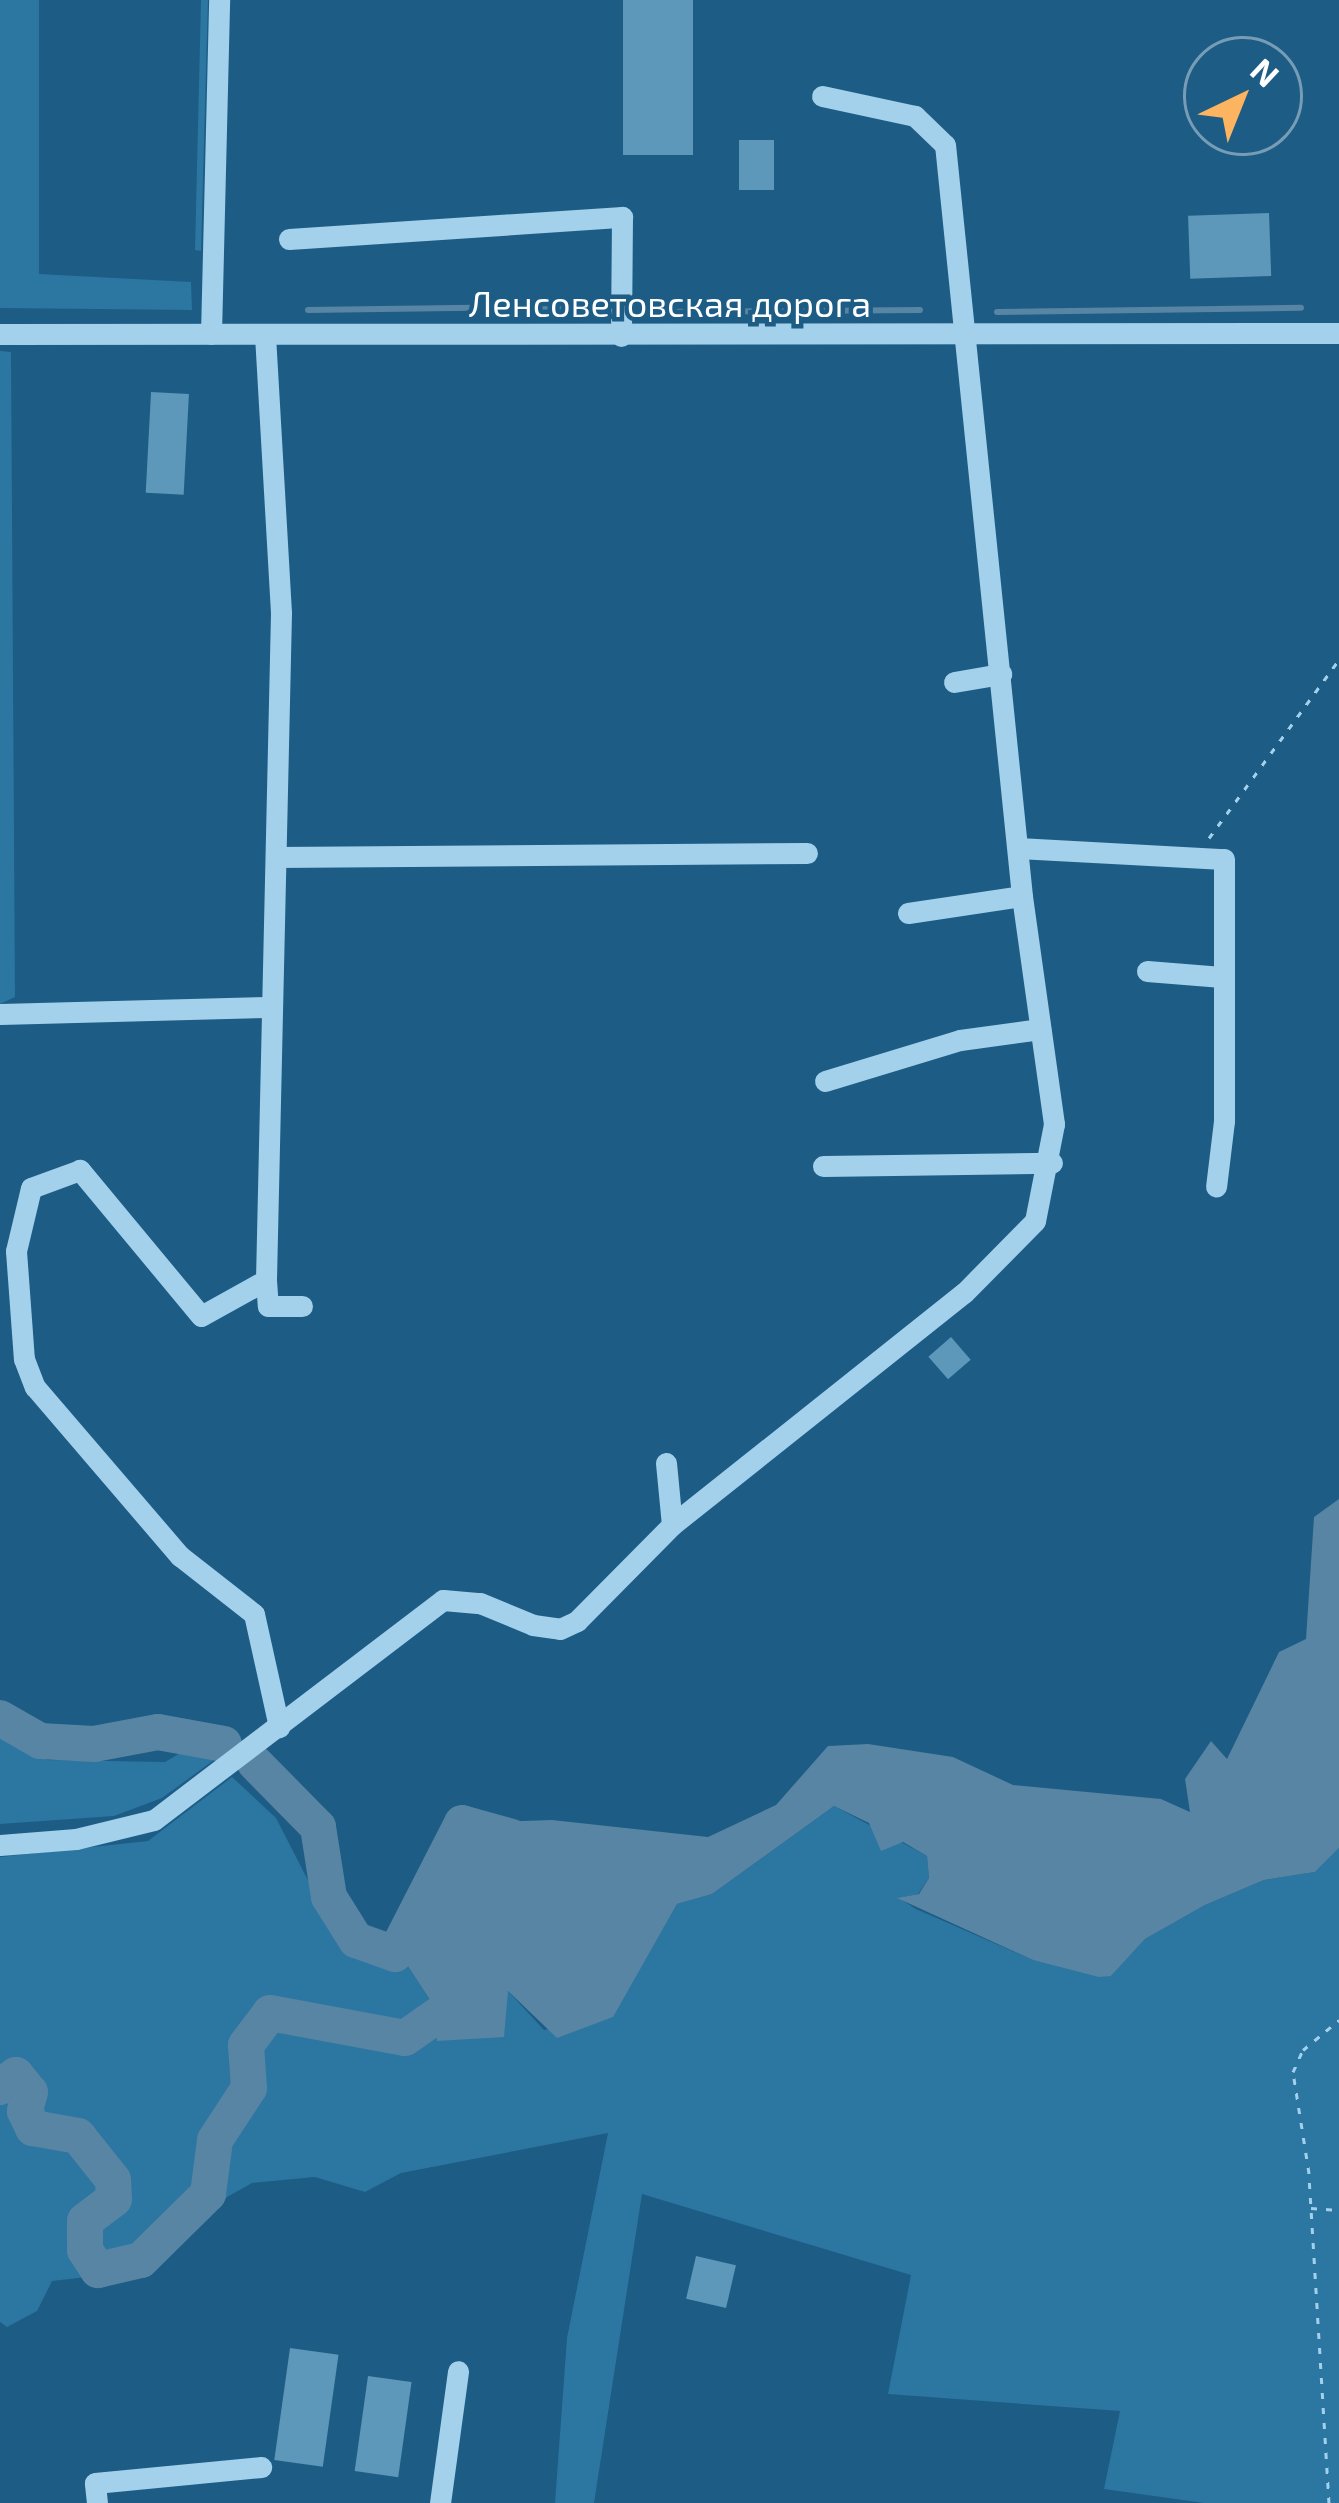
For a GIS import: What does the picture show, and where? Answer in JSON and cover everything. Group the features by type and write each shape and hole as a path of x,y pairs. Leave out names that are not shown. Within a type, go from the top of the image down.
{"street":[{"path":"211,334 219,0"},
{"path":"0,1845 97,1836 154,1820 443,1600 481,1603 533,1625 578,1621 673,1525 995,1266 1035,1221 1052,1163 945,145 915,116 822,97"},
{"path":"290,239 622,217 621,336"},
{"name":"Ленсоветовская дорога","path":"0,334 964,338 1339,334"},
{"path":"265,334 281,613 266,1280 268,1306 302,1306"},
{"path":"954,682 1001,674"},
{"path":"1018,848 1200,853 1224,859 1224,1120 1216,1187"},
{"path":"276,857 807,853"},
{"path":"908,913 1022,896"},
{"path":"1147,971 1222,977"},
{"path":"0,1015 272,1006"},
{"path":"825,1081 960,1040 1040,1029"},
{"path":"824,1166 1052,1163"},
{"path":"266,1280 201,1316 80,1170 31,1188 16,1251 24,1359 35,1387 180,1556 254,1614 279,1727"},
{"path":"666,1463 673,1525"},
{"path":"440,2503 458,2371"},
{"path":"97,2503 94,2483 261,2467"}],"path":[{"path":"1200,853 1339,660"},
{"path":"1329,2503 1311,2208 1292,2072 1303,2050 1339,2020"},
{"path":"1311,2208 1339,2210"}],"shaded area":[{"path":"0,0 39,0 39,274 191,282 192,310 0,308"},
{"path":"201,0 208,0 201,251 195,250"},
{"path":"0,351 11,352 15,997 0,1004"},
{"path":"1339,1499 1339,1848 1315,1872 1264,1880 1205,1905 1145,1939 1111,1976 1099,1977 1033,1960 897,1898 919,1894 929,1878 927,1856 903,1842 881,1851 869,1823 834,1806 712,1894 677,1904 613,2017 557,2038 508,1991 504,2037 437,2041 432,2003 400,1954 466,1823 552,1820 708,1837 776,1805 828,1746 868,1744 953,1757 1013,1785 1161,1799 1190,1812 1185,1779 1211,1741 1227,1759 1279,1652 1306,1639 1314,1517"},
{"path":"0,1735 47,1760 165,1762 182,1752 214,1760 162,1798 114,1816 0,1824"},
{"path":"232,1777 276,1818 312,1888 333,1873 342,1905 338,1919 404,1970 400,1954 432,2003 437,2040 507,1990 544,2030 612,2017 677,1904 712,1894 834,1806 927,1856 929,1878 918,1894 899,1898 916,1909 1033,1960 1111,1976 1145,1939 1205,1905 1264,1880 1315,1872 1339,1848 1339,2503 1204,2503 1104,2489 1120,2411 888,2394 911,2275 642,2194 594,2503 555,2503 567,2338 608,2133 401,2173 365,2192 315,2177 252,2183 227,2197 157,2269 52,2281 37,2311 7,2327 0,2322 0,1857 148,1841"}],"building":[{"path":"623,0 693,0 693,155 623,155"},
{"path":"739,140 774,140 774,190 739,190"},
{"path":"1269,213 1271,276 1190,279 1188,216"},
{"path":"151,392 189,394 184,495 146,493"},
{"path":"951,1337 971,1360 948,1379 928,1357"},
{"path":"696,2256 736,2265 726,2308 686,2299"},
{"path":"290,2348 339,2355 323,2467 274,2460"},
{"path":"368,2376 412,2382 398,2477 355,2471"}],"waterway":[{"path":"308,310 581,306"},
{"path":"997,312 1301,308"},
{"path":"648,312 920,310"},
{"path":"0,1718 40,1741 94,1744 158,1732 224,1744"},
{"path":"255,1763 318,1827 329,1897 356,1940 395,1954 462,1823 512,1837"},
{"path":"0,2087 16,2075 30,2092 25,2111 33,2128 78,2136 113,2180 114,2199 85,2221 85,2250 98,2270 141,2260 208,2194 215,2140 249,2088 246,2045 270,2013 405,2038 472,1991"}]}
